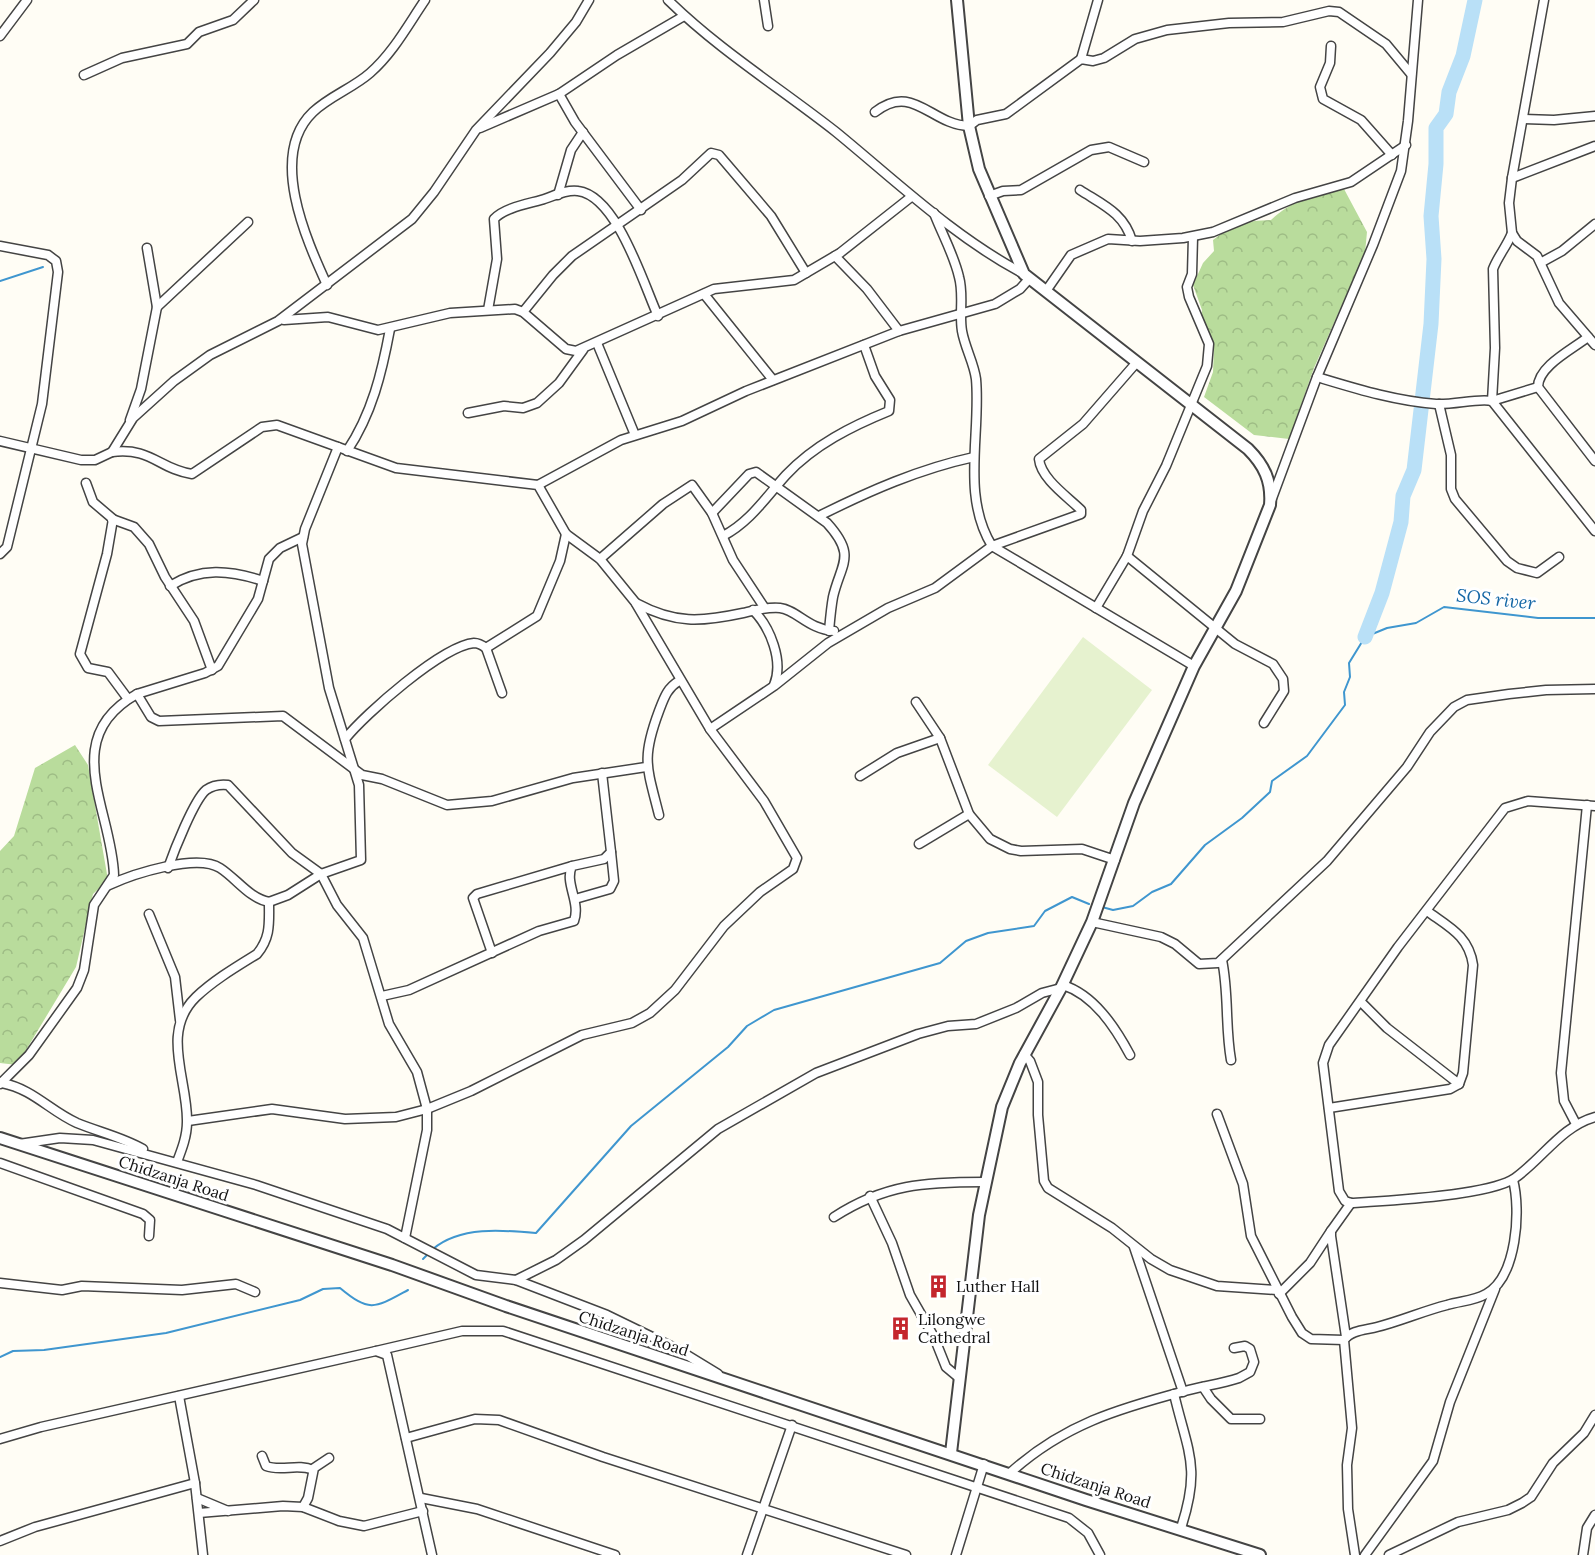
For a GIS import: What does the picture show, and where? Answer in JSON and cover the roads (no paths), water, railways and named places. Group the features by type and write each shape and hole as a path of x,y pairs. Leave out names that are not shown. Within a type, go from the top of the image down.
{"street":[{"path":"0,36 27,0"},
{"path":"84,75 107,63 142,52 187,44 200,32 233,20 254,0"},
{"path":"327,285 307,240 295,194 294,162 302,125 337,93 376,67 425,0"},
{"path":"126,427 174,381 210,356 278,321 412,219 434,192 476,130 563,38 589,0"},
{"path":"668,0 684,16 838,134 911,197 1003,263 1027,276 1193,405 1257,458 1268,476 1270,505"},
{"path":"764,0 768,26"},
{"path":"957,0 969,126 989,196 1027,276"},
{"path":"875,112 888,102 907,101 947,123 969,126 977,120 1006,114 1081,59 1098,0"},
{"path":"951,1453 958,1377 984,1182 1002,1107 1024,1054 1062,987 1092,922 1134,803 1194,666 1236,591 1317,377 1392,197 1406,145 1418,0"},
{"path":"1544,0 1512,178 1509,203 1512,233 1517,241 1542,262 1547,280 1559,303 1595,345"},
{"path":"1081,59 1093,61 1104,58 1135,39 1167,30 1229,23 1283,22 1329,11 1339,12 1386,44 1411,74"},
{"path":"476,130 560,94 617,55 684,16"},
{"path":"1331,46 1330,63 1320,87 1323,99 1361,120 1392,155"},
{"path":"560,94 583,132 641,210"},
{"path":"1524,119 1554,120 1595,116"},
{"path":"558,195 571,150 583,132"},
{"path":"1046,291 1071,255 1108,239 1132,241 1193,237 1213,232 1295,198 1352,182 1406,145"},
{"path":"1512,178 1595,146"},
{"path":"989,196 1003,191 1021,190 1091,150 1110,147 1144,162"},
{"path":"523,312 562,265 682,180 708,155 716,153 771,216 806,273"},
{"path":"1080,190 1117,213 1128,227 1132,241"},
{"path":"488,310 497,260 494,219 501,213 577,191 599,200 617,225 657,316"},
{"path":"278,321 315,316 328,317 370,329 390,329 450,313 515,309 523,312 566,349 576,351 704,294 725,288 787,283 835,256 911,197"},
{"path":"934,213 959,276 964,340 976,378 974,456 979,514 992,546 1194,666"},
{"path":"157,307 248,222"},
{"path":"1542,262 1594,228"},
{"path":"1512,233 1505,251 1497,258 1493,269 1495,348 1492,401 1595,531"},
{"path":"1096,608 1127,556 1143,511 1193,405 1207,366 1209,344 1189,297 1193,237"},
{"path":"0,246 48,255 57,266 42,404 33,450 7,547 0,554"},
{"path":"112,452 126,427 141,389 157,307 147,248"},
{"path":"835,256 867,289 899,331"},
{"path":"0,441 81,460 95,460 112,452 139,452 177,471 192,474 262,427 270,425 285,427 396,468 538,485 635,435 682,421 773,380 899,331 962,315 1002,301 1020,289 1027,276"},
{"path":"704,294 773,380"},
{"path":"347,451 358,435 372,402 390,329"},
{"path":"1588,337 1544,371 1540,375 1538,387 1595,461"},
{"path":"597,343 635,435"},
{"path":"723,536 743,524 778,485 816,450 854,425 891,408 890,400 879,384 864,345"},
{"path":"468,413 504,406 523,408 537,403 559,383 578,354 585,348"},
{"path":"710,729 774,686 812,654 888,608 935,588 992,546 1081,514 1081,510 1048,478 1040,466 1039,459 1090,418 1137,362"},
{"path":"1317,377 1371,394 1418,403 1439,404 1492,401 1538,387"},
{"path":"1439,404 1451,455 1451,489 1461,507 1511,565 1537,573 1559,558"},
{"path":"109,885 168,868 193,863 211,863 252,896 269,902 288,895 321,874 361,860 359,785 325,666 303,537 338,447"},
{"path":"819,516 874,489 946,463 974,456"},
{"path":"712,513 753,472 760,472 819,516 835,532 846,558 833,597 829,631"},
{"path":"86,483 93,502 112,519 139,531 149,544 170,586 194,621 212,670"},
{"path":"188,1121 262,1109 345,1119 396,1117 427,1109 491,1082 582,1035 622,1026 642,1018 675,990 734,916 793,869 797,858 777,820 710,729 679,681 635,602 600,559 566,534 554,508 538,485"},
{"path":"600,559 663,504 689,485 694,486 712,513 733,560 764,607"},
{"path":"112,519 107,554 80,654 88,668 108,672 128,699"},
{"path":"486,648 537,616 560,561 566,534"},
{"path":"1,1083 29,1055 77,988 84,970 94,905 109,885 114,869 93,770 95,750 102,725 128,699 137,694 212,670 229,650 258,599 269,559 280,548 303,537"},
{"path":"1127,556 1217,627 1235,644 1266,658 1283,679 1282,697 1264,723"},
{"path":"170,586 185,577 225,571 263,581"},
{"path":"635,602 657,614 682,620 764,607 783,608 807,624 829,631 847,632"},
{"path":"753,610 772,641 777,672 774,686"},
{"path":"345,739 380,703 442,658 473,643 486,648 502,693"},
{"path":"659,816 646,767 648,741 668,688 679,681"},
{"path":"1092,922 1161,938 1175,944 1199,964 1212,965 1222,960 1327,861 1380,801 1407,767 1430,732 1454,707 1467,700 1509,694 1595,689"},
{"path":"137,694 151,717 159,721 284,716 362,775 382,779 447,805 492,801 541,785 646,767"},
{"path":"916,702 940,738 969,814 990,839 1010,849 1048,852 1082,849 1115,860"},
{"path":"860,776 897,753 940,738"},
{"path":"575,899 610,889 614,881 602,773"},
{"path":"168,868 197,800 207,789 218,784 228,785 292,853 321,874 337,905 363,938 392,1030 408,1052 417,1072 427,1109 427,1130 405,1238"},
{"path":"1576,1124 1564,1101 1561,1073 1591,806 1528,801 1505,808 1398,946 1325,1053 1323,1072 1340,1191 1345,1201 1351,1203 1417,1199 1477,1190 1513,1180 1576,1124 1595,1117"},
{"path":"919,844 969,814"},
{"path":"492,953 474,898 477,894 528,877 604,859 611,852"},
{"path":"382,996 409,990 539,931 574,921 577,913 569,872 572,866"},
{"path":"180,1020 195,998 257,954 265,945 270,935 269,902"},
{"path":"1329,1108 1450,1089 1460,1083 1463,1073 1473,965 1471,951 1457,933 1427,911"},
{"path":"148,914 175,977 180,1020 178,1067 188,1121 177,1162"},
{"path":"1222,960 1226,980 1226,1025 1231,1060"},
{"path":"516,1280 556,1260 584,1240 718,1129 816,1073 918,1034 948,1026 976,1024 1016,1008 1042,993 1062,987 1086,995 1113,1027 1130,1055"},
{"path":"1361,1002 1387,1028 1460,1083"},
{"path":"1024,1054 1030,1060 1038,1082 1038,1115 1046,1185 1112,1228 1170,1270 1204,1282 1278,1292 1310,1263 1351,1203"},
{"path":"1,1083 28,1090 57,1112 77,1123 127,1140 154,1156"},
{"path":"1217,1114 1243,1184 1251,1236 1278,1292 1306,1336 1317,1340 1345,1338 1447,1304 1478,1298 1497,1286"},
{"name":"Chidzanja Road","path":"0,1138 381,1262 1086,1500 1181,1528 1260,1555"},
{"path":"19,1144 44,1139 76,1138 177,1162 266,1188 405,1238 476,1275 516,1280 630,1325 727,1379"},
{"path":"0,1163 143,1214 150,1220 149,1236"},
{"path":"1365,1555 1433,1461 1456,1383 1511,1254 1518,1227 1518,1197 1513,1180"},
{"path":"834,1217 870,1196 910,1185 984,1182"},
{"path":"870,1196 892,1243 910,1295 934,1337 946,1367 958,1377"},
{"path":"1331,1231 1345,1338 1352,1428 1347,1465 1348,1509 1355,1555"},
{"path":"1134,1245 1178,1393 1192,1464 1192,1488 1181,1528"},
{"path":"0,1283 62,1290 82,1286 182,1290 236,1284 255,1292"},
{"path":"0,1439 41,1426 462,1331 503,1330 1069,1518 1088,1533 1100,1555"},
{"path":"1010,1473 1028,1457 1068,1430 1178,1393 1225,1383 1250,1372 1254,1362 1250,1349 1245,1346 1234,1348"},
{"path":"376,1351 387,1355 432,1555"},
{"path":"1203,1387 1211,1399 1231,1419 1260,1419"},
{"path":"179,1396 195,1483 202,1555"},
{"path":"1389,1555 1458,1522 1508,1510 1531,1497 1553,1463 1584,1433 1595,1415"},
{"path":"406,1438 475,1419 492,1418 906,1555"},
{"path":"747,1555 792,1425"},
{"path":"262,1456 266,1466 273,1469 298,1467 313,1470"},
{"path":"303,1507 308,1498 313,1470 329,1458"},
{"path":"956,1555 984,1464"},
{"path":"0,1541 35,1527 195,1483"},
{"path":"197,1498 228,1511"},
{"path":"421,1498 477,1509 615,1555"},
{"path":"199,1513 283,1506 303,1507 339,1521 364,1526 423,1511"},
{"path":"1583,1555 1587,1528 1595,1515"}],"waterway":[{"path":"1365,637 1382,593 1401,522 1403,496 1414,470 1431,324 1434,259 1431,216 1436,164 1436,128 1446,114 1449,92 1463,56 1475,0"},
{"path":"0,281 43,267"},
{"name":"SOS river","path":"1102,907 1113,910 1133,906 1152,892 1171,884 1205,845 1242,818 1270,792 1272,781 1307,756 1345,705 1344,692 1350,677 1349,663 1365,637 1387,628 1416,623 1444,607 1538,618 1595,618"},
{"path":"433,1249 456,1236 469,1233 482,1231 536,1233 631,1126 728,1047 747,1026 774,1010 940,963 966,941 988,933 1034,926 1045,911 1072,897 1089,904"},
{"path":"423,1259 429,1253"},
{"path":"0,1357 13,1351 44,1350 166,1333 300,1300 323,1289 340,1288 359,1301 373,1305 388,1301 408,1290"}],"place":[{"name":"Luther Hall","path":"938,1286"},
{"name":"Lilongwe Cathedral","path":"900,1328"}]}
